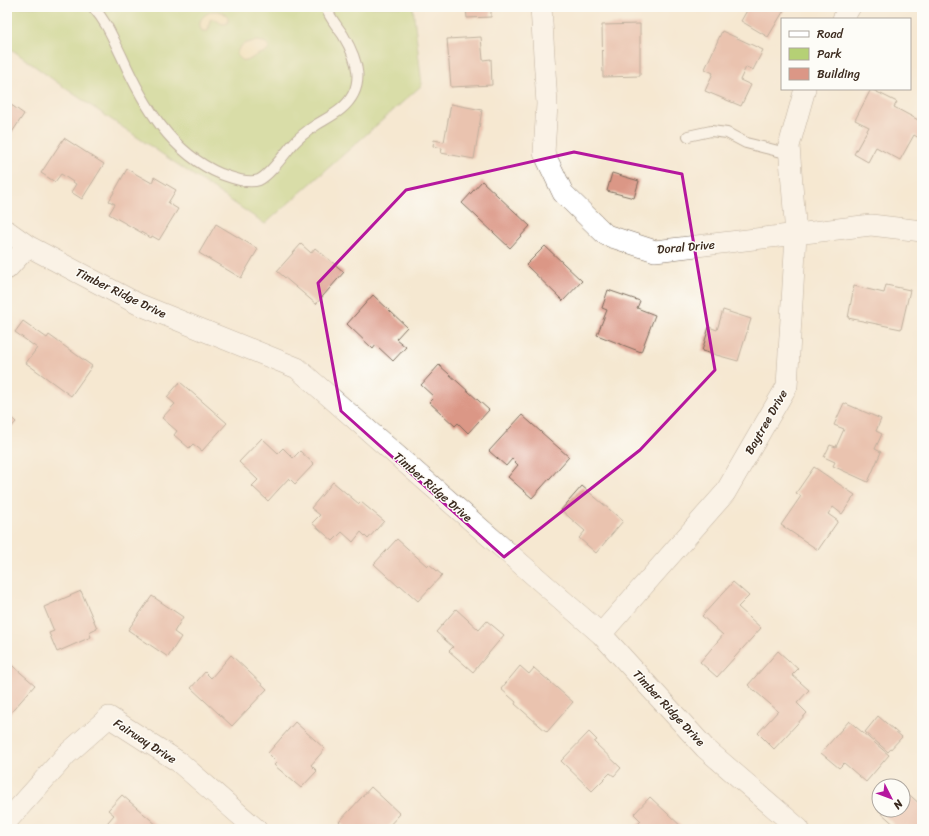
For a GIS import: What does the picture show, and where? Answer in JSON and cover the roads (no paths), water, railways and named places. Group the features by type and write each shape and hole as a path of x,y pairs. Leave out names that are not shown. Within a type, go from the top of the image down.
{"street":[{"name":"Doral Drive","path":"541,7 547,104 544,153 563,193 606,235 655,251 871,225 922,231"},
{"path":"844,18 850,7"},
{"name":"Baytree Drive","path":"600,634 725,493 787,386 796,235 789,146 805,90"},
{"name":"Timber Ridge Drive","path":"7,231 28,246 138,304 297,368 600,634 705,748 800,829"},
{"path":"7,269 28,246"},
{"name":"Fairway Drive","path":"7,821 67,754 109,717 179,762 256,829"}],"lane":[{"path":"93,7 108,26 138,92 172,140 194,159 215,171 235,179 251,181 259,180 268,174 302,136 341,109 356,90 357,66 347,42 328,13 326,7"},
{"path":"688,136 711,131 727,133 746,144 790,154"}]}
